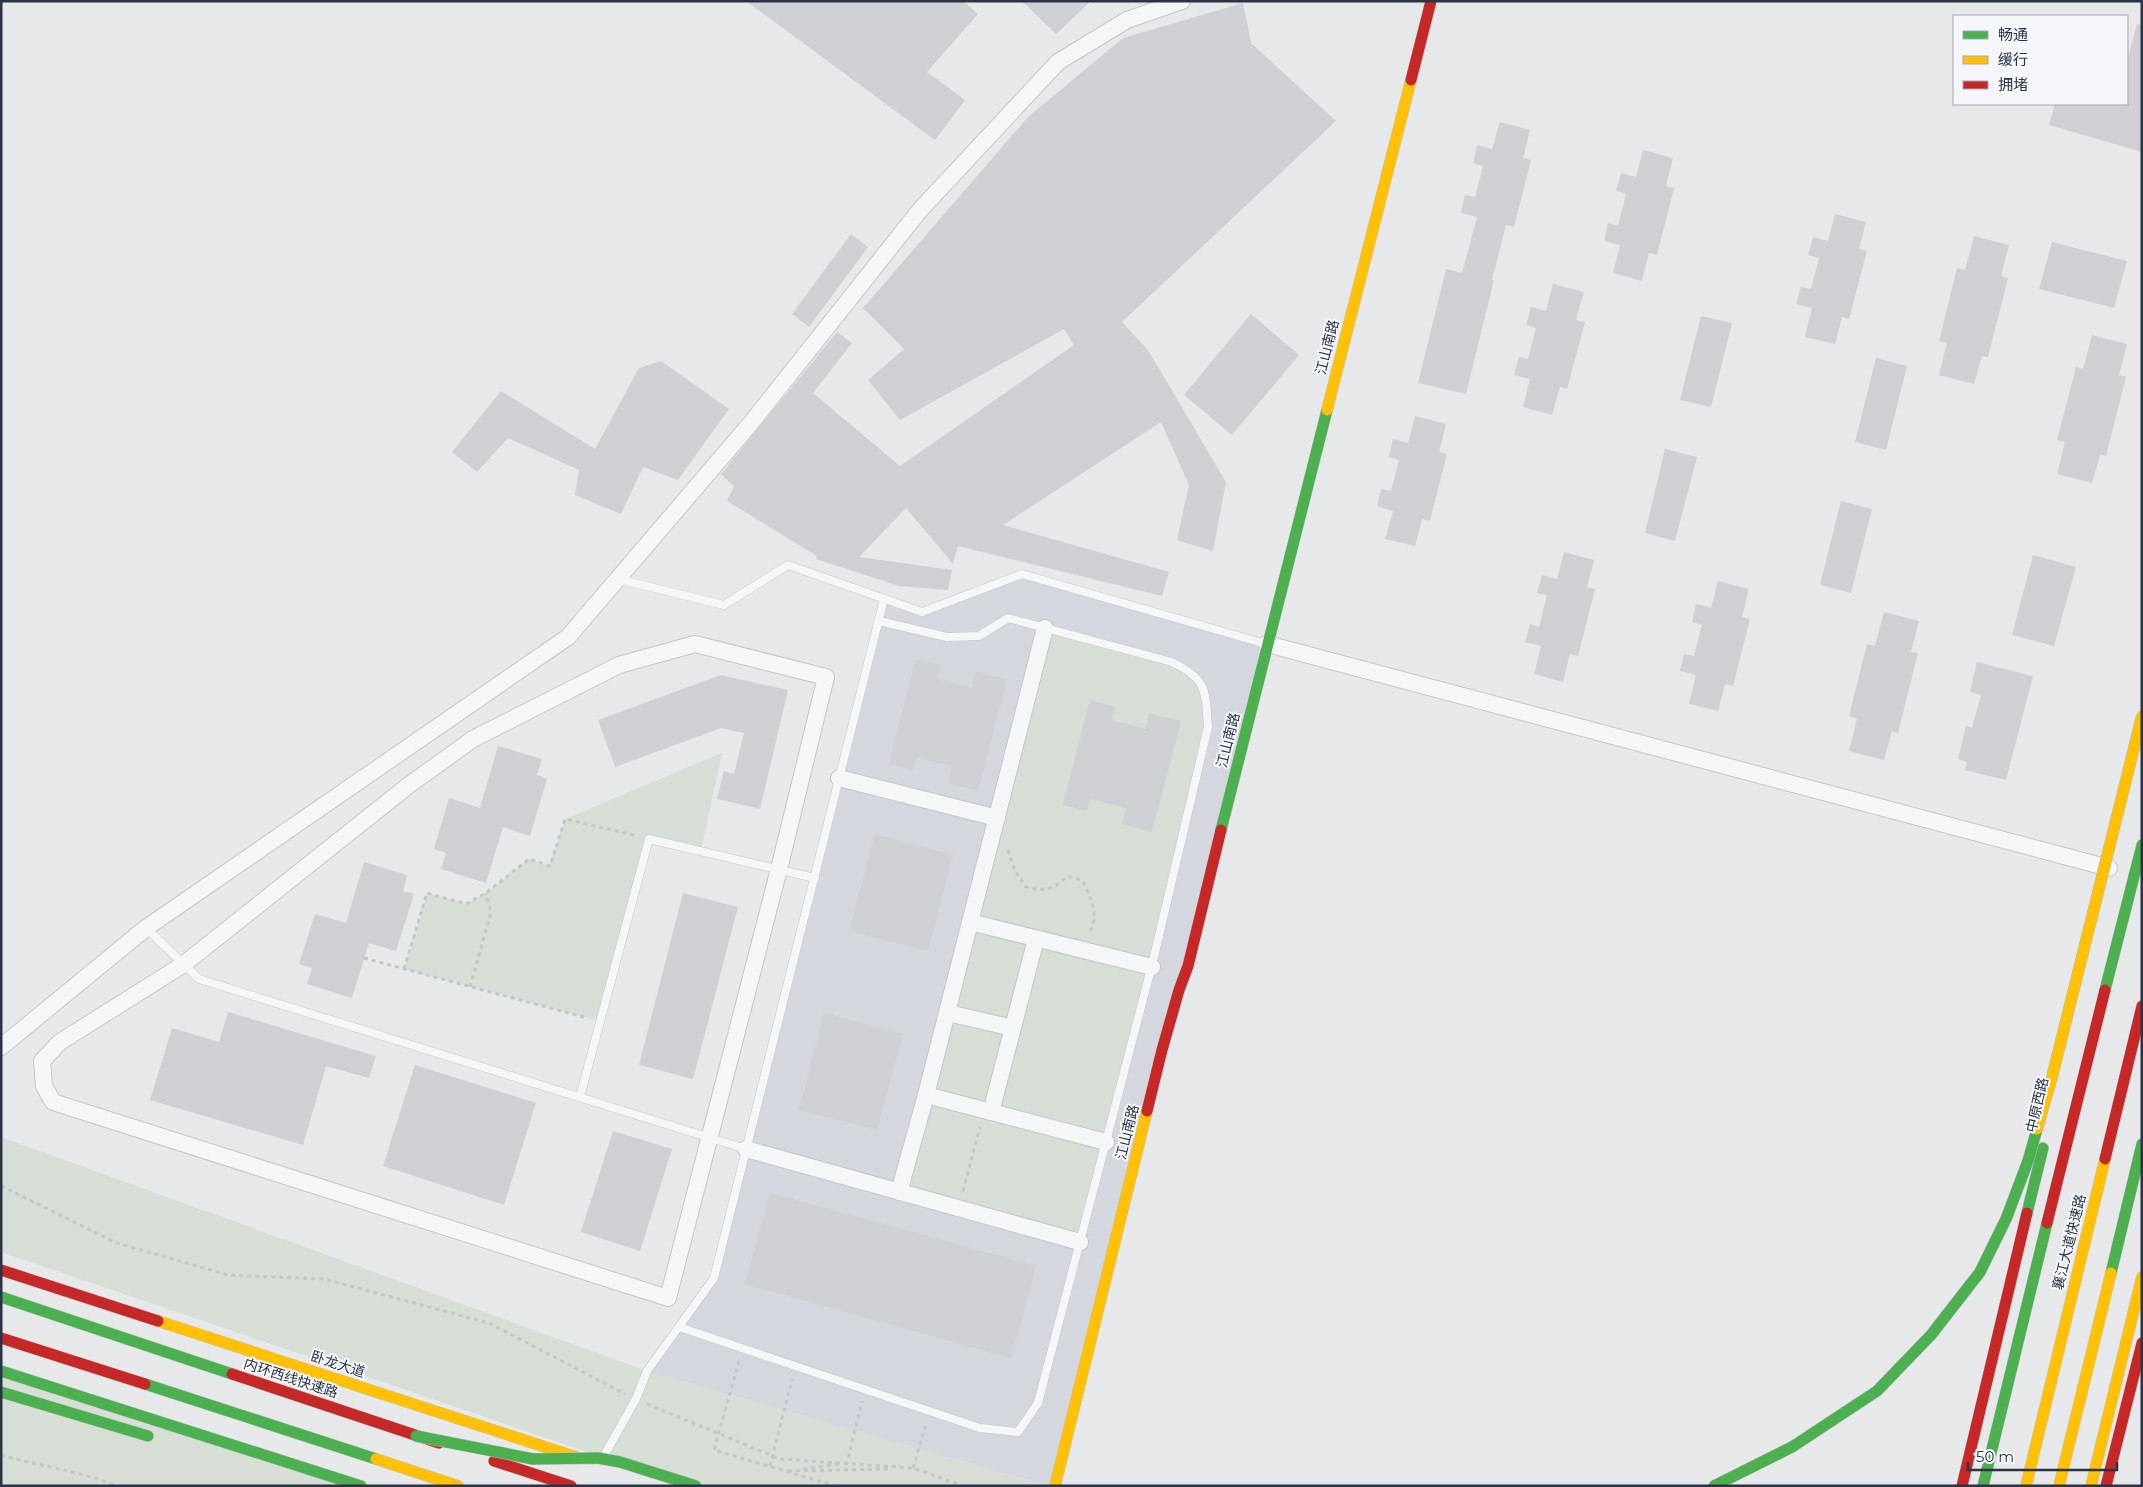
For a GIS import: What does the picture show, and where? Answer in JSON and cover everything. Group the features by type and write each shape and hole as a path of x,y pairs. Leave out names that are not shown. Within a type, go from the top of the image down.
{"main road":[{"name":"江山南路","path":"1055,1486 1162,1050 1178,990 1188,966 1267,644 1430,1"},
{"path":"1728,1486 1792,1447 1876,1391 1931,1336 1980,1272 2006,1219 2028,1161 2052,1077 2142,716"},
{"name":"中原西路","path":"1962,1486 2142,731"},
{"path":"1983,1486 2073,1116 2142,844"},
{"name":"襄江大道快速路","path":"2026,1486 2142,1006"},
{"path":"2059,1486 2142,1144"},
{"path":"1,1258 190,1332"},
{"name":"卧龙大道","path":"1,1270 665,1486"},
{"path":"2091,1486 2142,1277"},
{"name":"内环西线快速路","path":"1,1297 571,1486"},
{"path":"1,1338 458,1486"},
{"path":"2106,1486 2142,1343"},
{"path":"1,1371 361,1486"},
{"path":"1,1392 39,1405 160,1438"},
{"path":"416,1436 533,1459 605,1459 696,1486"},
{"path":"208,1450 361,1486"},
{"path":"1714,1486 1766,1462"}],"street":[{"path":"1,1047 146,928 568,637 751,423 920,210 1058,62 1127,20 1182,1"},
{"path":"899,1192 948,1013 1045,628"},
{"path":"696,644 826,677 711,1138 668,1298 52,1102 44,1086 42,1061 60,1042 184,964 409,786 473,739 619,666 696,644"},
{"path":"1267,644 2109,868"},
{"path":"839,778 997,818"},
{"path":"970,922 1152,967"},
{"path":"988,1111 1013,1028 1036,939"},
{"path":"948,1013 1013,1028"},
{"path":"926,1095 1106,1142"},
{"path":"746,1149 1080,1242"}],"lane":[{"path":"618,579 724,605 788,565 922,612 1022,574 1267,644"},
{"path":"600,1465 636,1399 646,1371 714,1278 884,599"},
{"path":"678,1328 980,1428 1018,1432 1038,1403 1152,967 1208,727 1205,692 1192,672 1172,662 1008,618 979,636 947,636 879,621"},
{"path":"580,1097 649,839 814,878"},
{"path":"146,928 199,979 746,1149"}],"path":[{"path":"997,818 1015,871 1026,887 1042,890 1048,889 1054,887 1068,876 1083,880 1095,910 1093,927 1081,950"},
{"path":"404,969 426,893 466,904 486,893 529,858 550,866 564,819 649,839"},
{"path":"470,986 491,912 486,893"},
{"path":"364,958 600,1021"},
{"path":"958,1208 988,1111"},
{"path":"1,1186 117,1243 228,1275 324,1279 489,1323 636,1399 780,1459 913,1468 964,1486"},
{"path":"742,1349 714,1450 836,1486"},
{"path":"770,1466 795,1366"},
{"path":"847,1463 865,1390"},
{"path":"913,1468 929,1411"},
{"path":"1,1455 28,1463 51,1466 117,1486"},
{"path":"785,1471 847,1463"},
{"path":"785,1471 913,1468"}],"shaded area":[{"path":"1022,574 1267,644 1049,1486 647,1371 714,1278 884,599 922,612"},
{"path":"1045,628 1172,662 1184,668 1202,687 1205,695 1208,727 1080,1242 899,1192"},
{"path":"722,753 701,851 649,839 600,1021 404,969 427,893 467,904 486,893 529,859 549,866 565,819"},
{"path":"1,1137 647,1371 1049,1486 687,1486 1,1252"},
{"path":"1,1371 361,1486 1,1486"}],"building":[{"path":"746,1 963,1 978,14 927,72 965,100 935,140"},
{"path":"1022,1 1091,1 1056,34"},
{"path":"1243,3 1251,43 1336,121 1122,322 1148,350 1226,482 1213,551 1177,540 1189,485 1161,422 1003,525 1169,572 1162,596 958,546 953,564 906,508 859,557 952,570 948,590 899,586 816,559 817,556 727,501 734,486 721,474 837,332 852,343 813,393 900,466 1074,345 1064,329 900,420 868,380 904,349 863,308 1028,117 1123,38"},
{"path":"2137,24 2142,25 2142,152 2049,125 2055,105 2128,105 2128,57"},
{"path":"1500,122 1530,130 1523,158 1531,160 1514,227 1506,225 1466,394 1418,383 1446,269 1462,273 1477,217 1461,213 1465,195 1475,197 1483,166 1473,163 1477,145 1492,149"},
{"path":"1643,150 1673,158 1666,186 1674,188 1657,255 1649,253 1642,281 1613,273 1620,245 1604,241 1608,223 1618,226 1626,194 1616,191 1621,173 1636,177"},
{"path":"1835,214 1866,222 1859,249 1867,251 1849,319 1842,317 1835,344 1805,337 1812,308 1796,304 1801,287 1811,289 1819,258 1808,255 1813,237 1828,241"},
{"path":"851,234 868,247 809,327 792,314"},
{"path":"1974,236 2009,245 2001,276 2008,278 1988,357 1982,356 1974,384 1939,375 1947,343 1939,341 1957,268 1965,270"},
{"path":"2052,242 2127,261 2114,308 2039,289"},
{"path":"1553,284 1584,292 1576,320 1585,322 1567,389 1560,387 1552,415 1523,407 1530,379 1514,375 1519,357 1528,359 1536,328 1526,325 1531,307 1546,311"},
{"path":"1251,314 1299,355 1232,435 1184,395"},
{"path":"1701,316 1732,323 1711,407 1680,400"},
{"path":"2092,335 2127,344 2119,375 2126,377 2106,456 2100,455 2092,483 2057,474 2065,442 2057,440 2076,367 2083,369"},
{"path":"1876,358 1907,366 1886,450 1855,442"},
{"path":"661,361 729,409 678,480 643,467 621,514 575,495 579,470 508,438 477,472 452,452 501,391 595,449 639,368"},
{"path":"1415,416 1446,424 1439,452 1447,454 1430,521 1422,519 1415,546 1385,539 1393,511 1377,506 1381,489 1391,491 1399,460 1389,457 1393,439 1408,443"},
{"path":"1665,449 1697,457 1675,541 1645,533"},
{"path":"1841,501 1872,509 1851,593 1820,585"},
{"path":"1564,552 1594,560 1587,587 1595,589 1578,656 1570,654 1563,682 1534,674 1541,646 1525,642 1530,624 1539,627 1547,595 1537,593 1542,575 1557,579"},
{"path":"2033,555 2076,567 2054,646 2012,635"},
{"path":"1718,581 1749,589 1742,617 1750,619 1733,686 1725,684 1718,711 1689,704 1696,675 1680,671 1684,654 1694,656 1702,625 1692,622 1696,604 1711,608"},
{"path":"1884,612 1919,621 1911,652 1918,653 1898,733 1892,731 1884,760 1849,751 1857,719 1849,716 1867,644 1875,646"},
{"path":"916,659 941,665 937,679 972,688 976,672 1007,680 978,791 948,783 952,766 917,757 913,770 889,763"},
{"path":"1977,662 2033,676 2006,780 1965,770 1967,762 1958,759 1966,726 1972,728 1981,695 1970,692"},
{"path":"721,675 788,690 760,809 717,799 724,771 734,774 744,733 721,728 615,767 598,720"},
{"path":"1090,700 1115,707 1111,720 1146,729 1149,713 1181,721 1152,832 1122,824 1126,808 1090,799 1087,811 1063,805"},
{"path":"498,746 542,759 537,775 547,779 530,836 503,827 486,883 441,869 446,853 434,849 449,798 480,808"},
{"path":"875,834 953,855 928,951 849,931"},
{"path":"364,862 407,875 403,891 414,894 396,951 369,943 352,998 307,984 312,968 299,964 315,914 346,923"},
{"path":"683,893 738,907 693,1079 639,1065"},
{"path":"228,1012 376,1056 369,1078 326,1066 303,1145 150,1100 172,1028 219,1042"},
{"path":"824,1013 903,1034 877,1130 799,1110"},
{"path":"415,1065 536,1103 504,1205 383,1166"},
{"path":"613,1131 672,1149 640,1251 581,1232"},
{"path":"770,1193 1036,1266 1011,1358 745,1284"}],"traffic: fast":[{"path":"1221,830 1327,410"},
{"path":"2105,990 2142,845"},
{"path":"1714,1486 1792,1447 1877,1391 1931,1335 1980,1272 2006,1219 2028,1161 2037,1129"},
{"path":"2111,1273 2142,1144"},
{"path":"2027,1213 2043,1148"},
{"path":"1983,1486 2047,1223"},
{"path":"1,1297 232,1374"},
{"path":"1,1371 361,1486"},
{"path":"145,1384 376,1459"},
{"path":"1,1392 148,1436"},
{"path":"416,1436 533,1459 598,1458 620,1462 696,1486"}],"traffic: slow":[{"path":"1327,410 1411,80"},
{"path":"2037,1129 2052,1077 2142,716"},
{"path":"1055,1486 1147,1111"},
{"path":"2026,1486 2105,1159"},
{"path":"2059,1486 2111,1273"},
{"path":"2091,1486 2142,1277"},
{"path":"158,1321 576,1457"},
{"path":"376,1459 458,1486"}],"traffic: jam":[{"path":"1411,80 1431,1"},
{"path":"1147,1111 1162,1050 1179,990 1188,966 1221,830"},
{"path":"2047,1223 2105,990"},
{"path":"2105,1159 2142,1006"},
{"path":"1962,1486 2027,1213"},
{"path":"1,1270 158,1321"},
{"path":"1,1338 145,1384"},
{"path":"2106,1486 2142,1343"},
{"path":"232,1374 439,1443"},
{"path":"494,1461 571,1486"}]}
